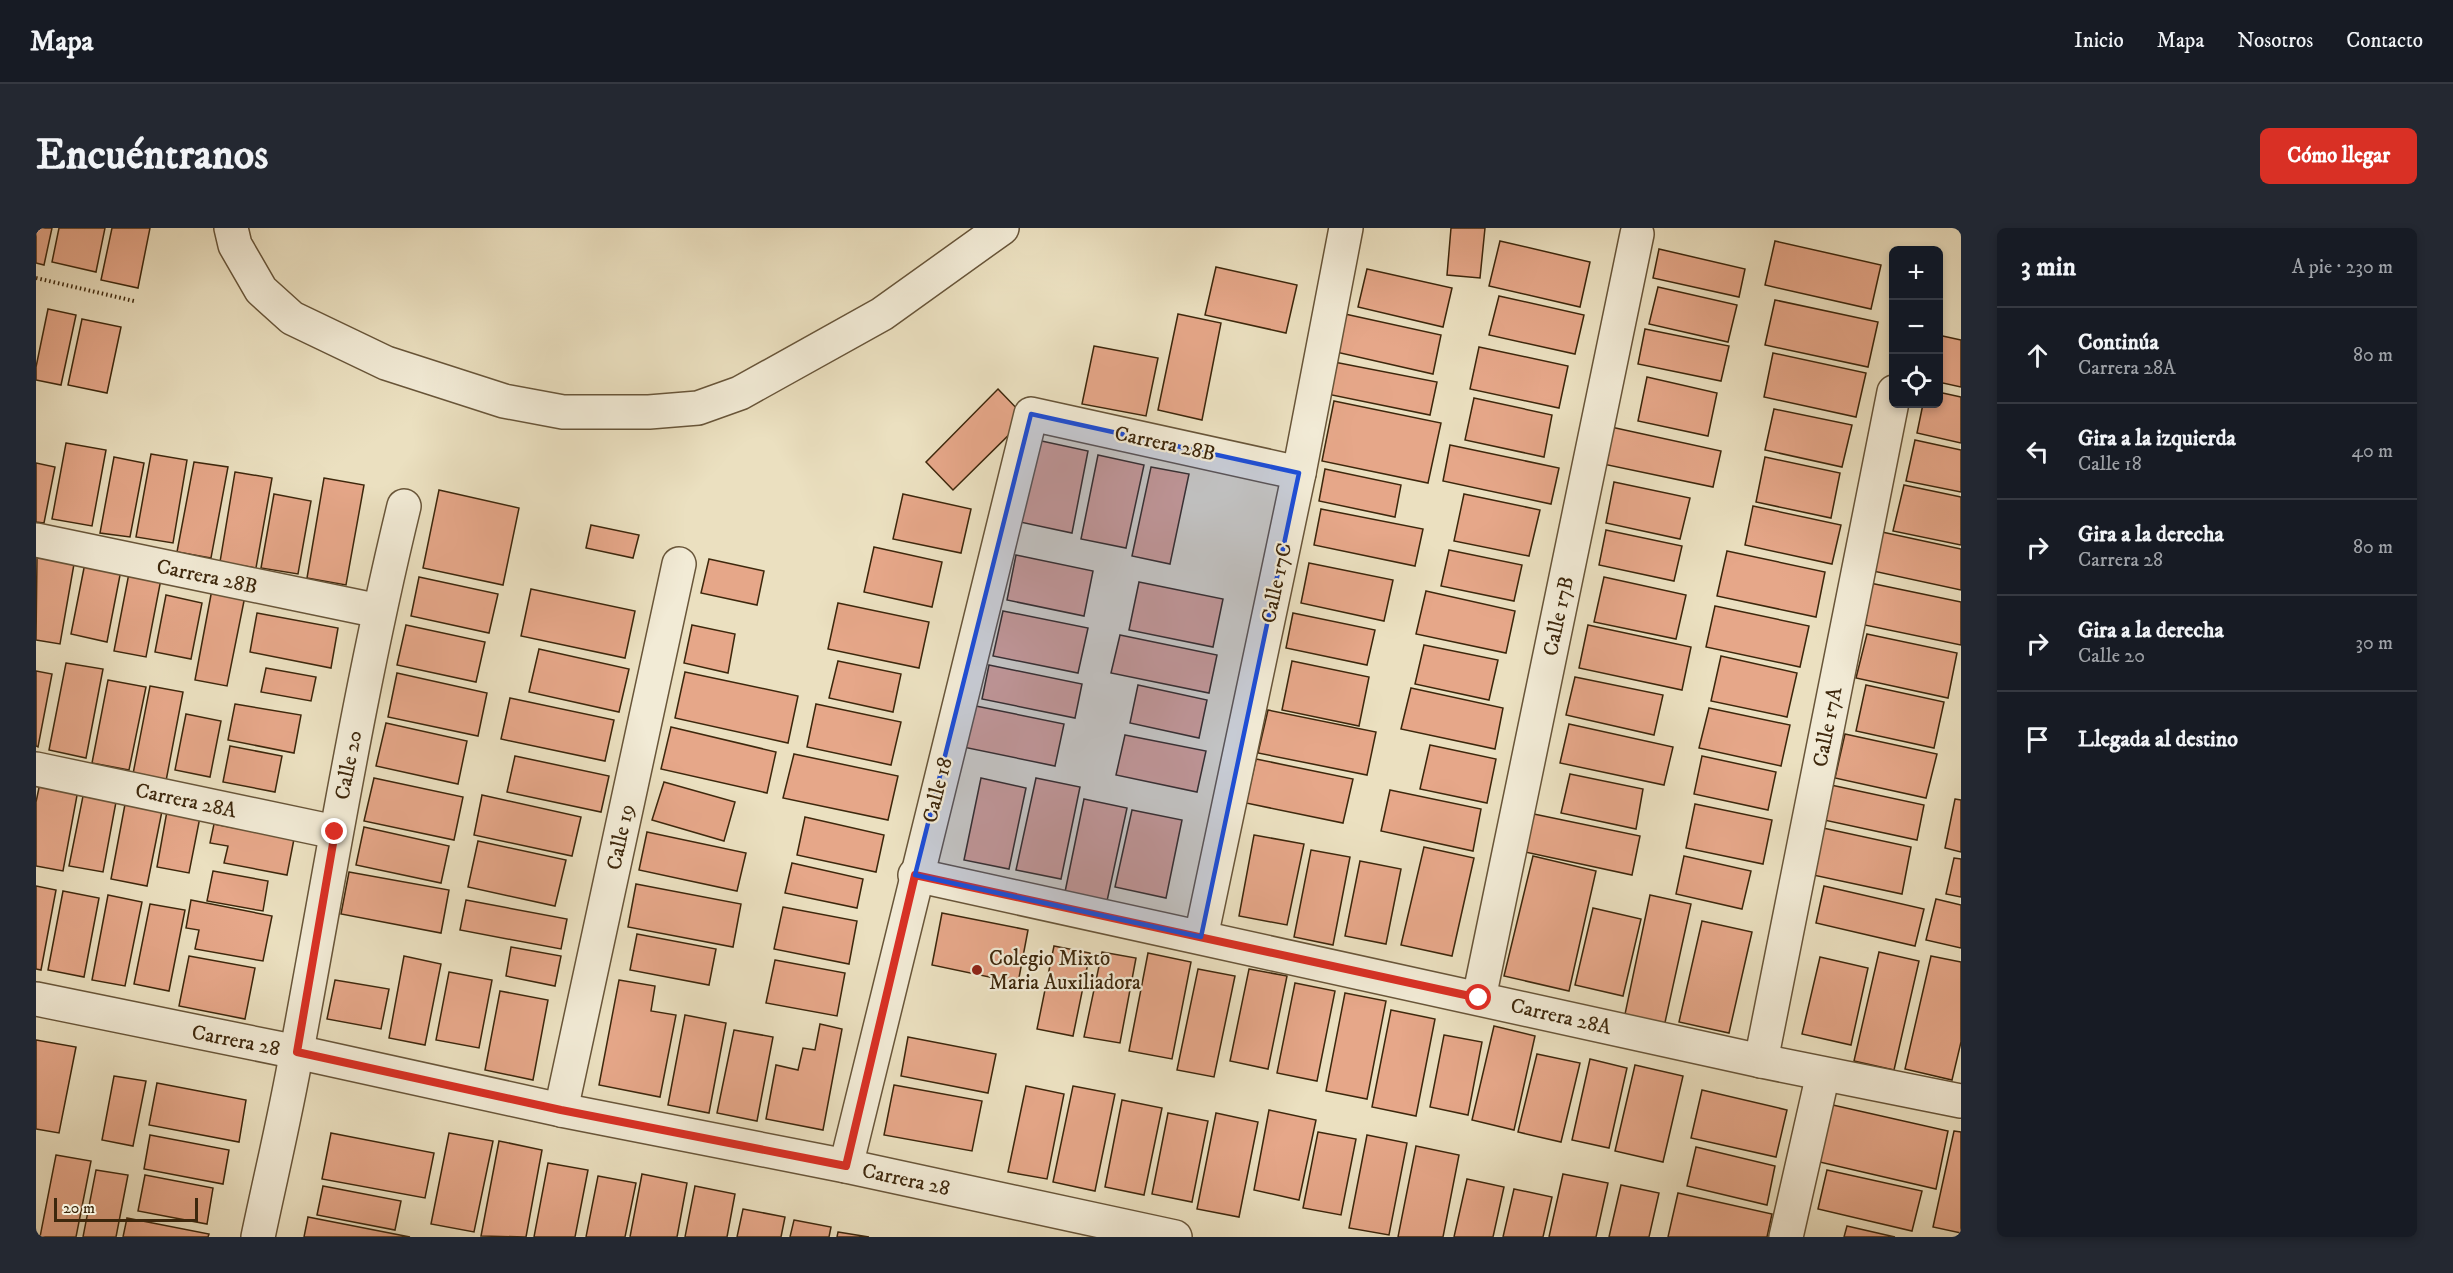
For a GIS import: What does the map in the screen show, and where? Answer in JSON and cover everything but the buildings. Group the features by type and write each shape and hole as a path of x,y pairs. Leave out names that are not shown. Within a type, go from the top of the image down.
{"street":[{"path":"231,228 236,245 261,290 292,318 386,363 504,401 563,412 649,412 698,408 740,393 789,368 882,314 1002,228"},
{"name":"Calle 17C","path":"1201,937 1299,473 1346,228"},
{"name":"Calle 17B","path":"1479,998 1637,234"},
{"name":"Calle 17A","path":"1761,1061 1890,408"},
{"name":"Carrera 28B","path":"1031,414 1299,473"},
{"name":"Calle 18","path":"846,1166 915,875 1031,414"},
{"name":"Calle 20","path":"258,1237 297,1052 335,832 379,611 405,506"},
{"name":"Carrera 28B","path":"36,540 379,611"},
{"name":"Calle 19","path":"561,1110 679,564"},
{"name":"Carrera 28A","path":"36,769 335,832"},
{"name":"Carrera 28A","path":"915,875 1761,1061 1961,1101"},
{"name":"Carrera 28","path":"36,999 297,1052 561,1110 846,1166 1175,1237"},
{"path":"1786,1237 1823,1074"}],"path":[{"path":"36,278 134,301"}],"highlighted area":[{"path":"1031,414 1299,473 1201,937 915,875"}],"place":[{"name":"Colegio Mixto Maria Auxiliadora","path":"977,970"}],"route":[{"path":"335,832 297,1052 561,1110 846,1166 915,875 1479,998"}]}
